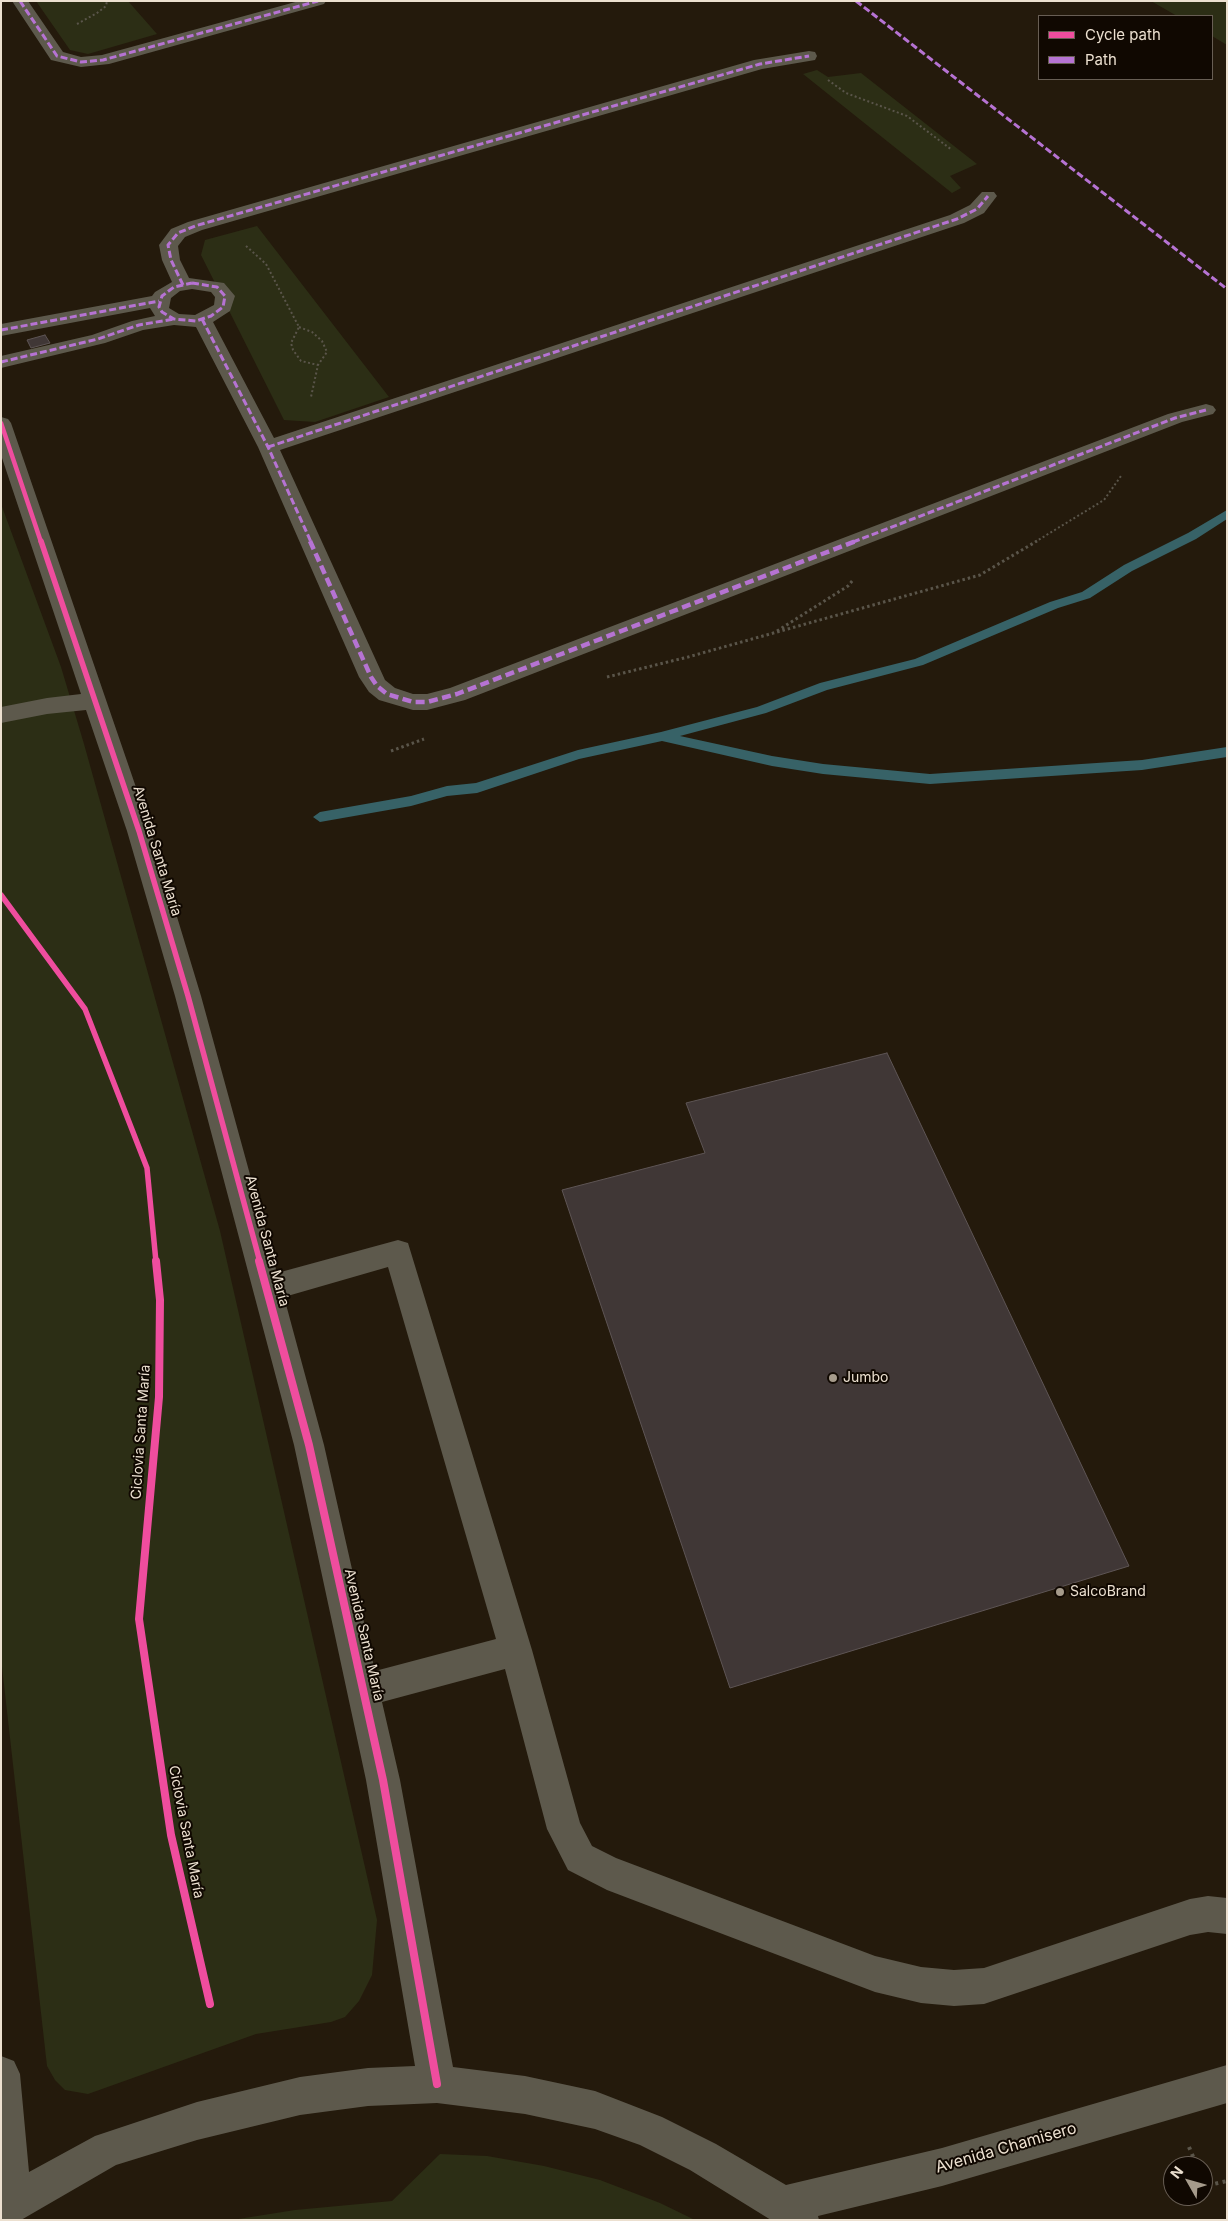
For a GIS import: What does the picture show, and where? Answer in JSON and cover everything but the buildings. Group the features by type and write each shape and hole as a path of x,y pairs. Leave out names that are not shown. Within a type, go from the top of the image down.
{"street":[{"path":"20,1 58,56 81,62 103,60 318,1"},
{"path":"183,284 171,260 168,244 178,233 220,218 785,58 810,56"},
{"path":"268,447 957,219 977,209 988,196"},
{"path":"1,330 159,301 167,291 183,284 210,285 217,288 225,296 223,307 218,312 202,319 188,321 174,319 140,326 98,339 1,362"},
{"path":"159,301 162,312 174,319"},
{"path":"202,319 268,447 371,677 377,686 387,694 413,702 427,702 457,694 1158,425 1206,410"},
{"name":"Avenida Santa María","path":"1,423 139,831 188,996 309,1445 383,1780 437,2084"},
{"path":"1,715 47,706 96,701"},
{"path":"266,1289 398,1252 516,1650 564,1830 580,1858 607,1872 875,1974 921,1985 954,1988 984,1986 1190,1917 1208,1914 1227,1916"},
{"path":"364,1690 516,1650"},
{"path":"1,2074 7,2206 108,2149 197,2121 300,2096 368,2088 437,2084 525,2095 595,2110 649,2130 703,2157 792,2213"},
{"name":"Avenida Chamisero","path":"792,2213 942,2166 1227,2084"}],"path":[{"path":"785,58 846,93 907,116 952,150"},
{"path":"220,218 240,241 266,264 299,327 312,332 322,341 327,352 318,365 309,405 309,434"},
{"path":"299,327 291,343 293,350 302,361 318,365"},
{"path":"604,678 688,657 980,575 1104,500 1158,425"},
{"path":"392,751 428,737"},
{"path":"1189,2146 1193,2156"},
{"path":"1213,2184 1227,2181"}],"green space":[{"path":"36,1 128,1 157,34 88,54 70,50"},
{"path":"1151,1 1227,1 1227,45 1213,37 1213,15 1175,15"},
{"path":"817,70 828,77 861,73 977,164 950,176 961,188 952,193 803,74"},
{"path":"257,226 389,397 315,422 284,420 201,255 205,240"},
{"path":"1,504 61,667 220,1231 377,1920 372,1975 359,2001 345,2017 331,2022 256,2034 88,2094 65,2090 55,2080 47,2066 1,1658"},
{"path":"440,2154 487,2156 544,2166 600,2180 660,2203 695,2220 232,2220 295,2210 392,2201"}],"waterway":[{"path":"320,817 411,801 447,791 477,788 578,755 661,737 761,710 824,686 919,662 1054,605 1086,595 1128,568 1192,536 1227,514"},
{"path":"666,738 772,761 823,769 930,779 1142,765 1227,752"}],"marked path":[{"path":"20,1 57,56 81,62 103,60 318,1"},
{"path":"856,1 1227,289"},
{"path":"183,285 171,260 168,245 178,233 195,226 760,64 809,56"},
{"path":"268,447 957,219 977,209 988,196"},
{"path":"192,283 217,287 225,296 223,307 211,316 196,321 174,319 162,312 159,307 162,296 174,287 192,283"},
{"path":"1,330 159,301"},
{"path":"1,362 98,339 139,325 174,319"},
{"path":"202,319 268,447 371,677 377,686 387,694 413,702 427,702 457,694 1175,418 1206,410"}],"cycle path":[{"path":"1,423 139,831 188,996 309,1445 383,1780 437,2084"},
{"name":"Ciclovia Santa María","path":"1,895 85,1009 147,1168 160,1300 159,1397 139,1619 171,1835 210,2004"}],"place":[{"name":"Jumbo","path":"833,1378"},
{"name":"SalcoBrand","path":"1060,1592"}]}
